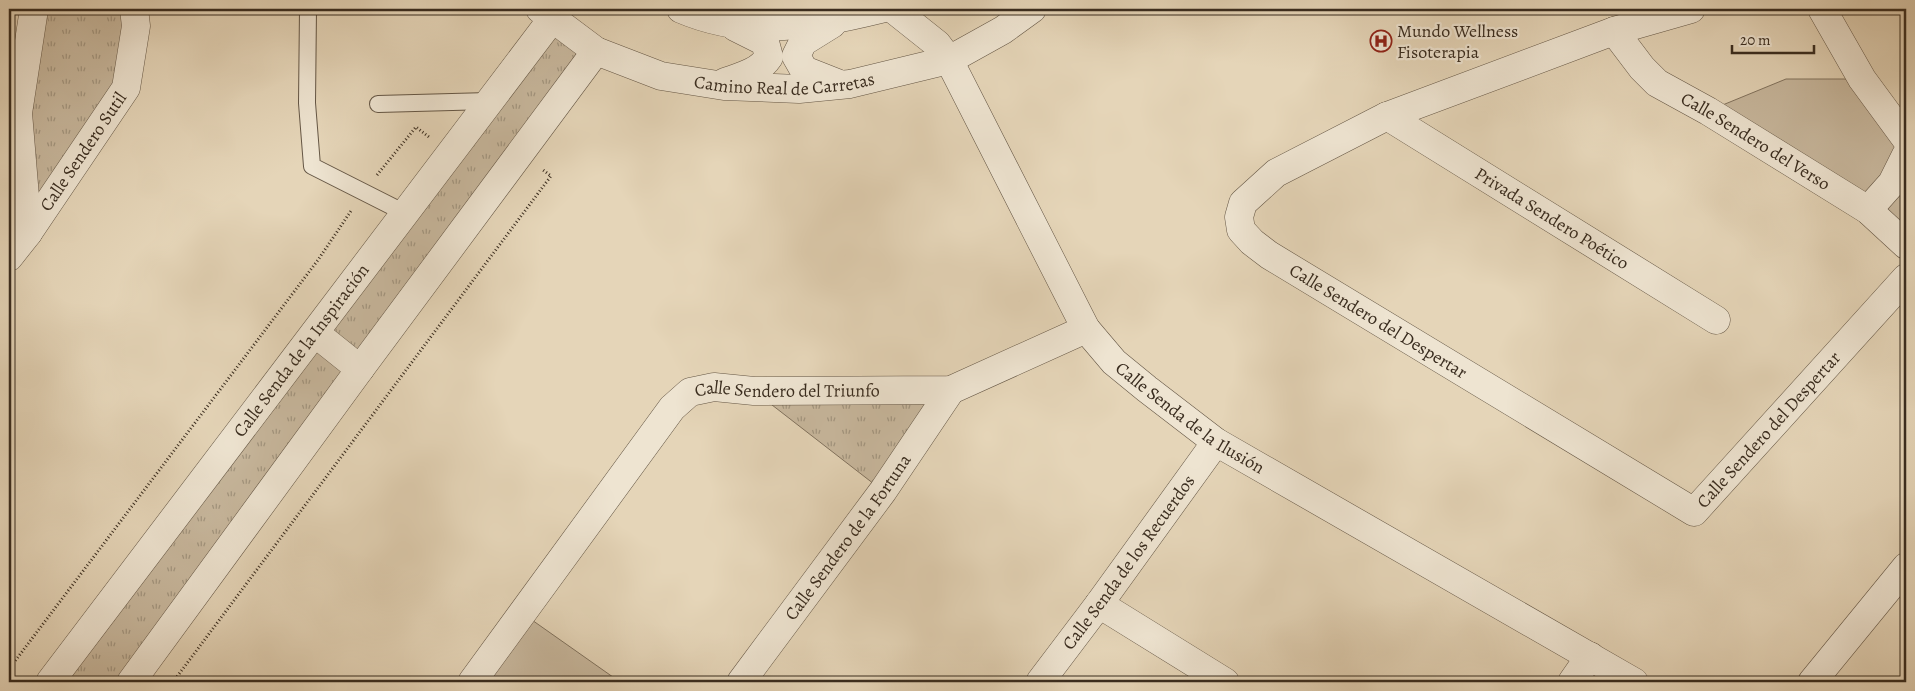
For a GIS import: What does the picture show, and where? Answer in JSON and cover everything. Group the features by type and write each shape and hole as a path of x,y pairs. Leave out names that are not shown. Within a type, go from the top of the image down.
{"street":[{"name":"Calle Sendero Sutil","path":"28,233 18,113 34,9"},
{"name":"Calle Sendero Sutil","path":"9,257 28,233 126,88 136,26 134,9"},
{"path":"681,9 744,26 792,26 834,16 880,9"},
{"name":"Calle Senda de la Ilusión","path":"894,9 937,44 949,60 1086,329 1114,362 1216,442 1634,682"},
{"name":"Camino Real de Carretas","path":"546,14 596,51 661,76 716,85 799,89 850,84 949,60 1003,30 1032,9"},
{"name":"Calle Sendero del Despertar","path":"1690,9 1614,30 1387,116 1276,173 1244,203 1238,218 1241,230 1252,242 1269,255 1694,512 1906,278"},
{"path":"1822,9 1862,79 1906,139"},
{"name":"Calle Senda de la Inspiración","path":"52,682 489,101 546,14"},
{"path":"834,16 803,42 796,56 804,70 839,84"},
{"path":"716,85 753,72 763,66 769,57 765,42 720,20"},
{"name":"Calle Sendero del Verso","path":"1614,30 1642,68 1658,83 1708,111 1868,210 1906,245"},
{"path":"139,673 360,369 596,51"},
{"name":"Privada Sendero Poético","path":"1387,116 1716,320"},
{"path":"1868,210 1892,183 1906,155"},
{"name":"Calle Sendero del Triunfo","path":"472,682 672,408 690,392 714,387 754,391 951,390 1086,329"},
{"path":"315,333 360,369"},
{"name":"Calle Sendero de la Fortuna","path":"741,682 883,492 951,390"},
{"name":"Calle Senda de los Recuerdos","path":"1040,682 1216,442"},
{"path":"1812,682 1906,567"},
{"path":"1099,604 1225,682"},
{"path":"1572,682 1590,656"}],"lane":[{"path":"308,9 307,103 312,166 405,213"},
{"path":"378,104 489,101"}],"path":[{"path":"139,673 173,682 551,176 520,153"},
{"path":"9,669 318,260"}],"green space":[{"path":"34,9 134,9 126,88 28,233"},
{"path":"552,19 596,51 131,682 50,682"},
{"path":"1786,79 1862,79 1906,139 1906,245 1708,111"},
{"path":"951,390 883,491 754,391"},
{"path":"522,613 620,682 490,682 478,674"}],"place":[{"name":"Mundo Wellness Fisoterapia","path":"1381,41"}]}
